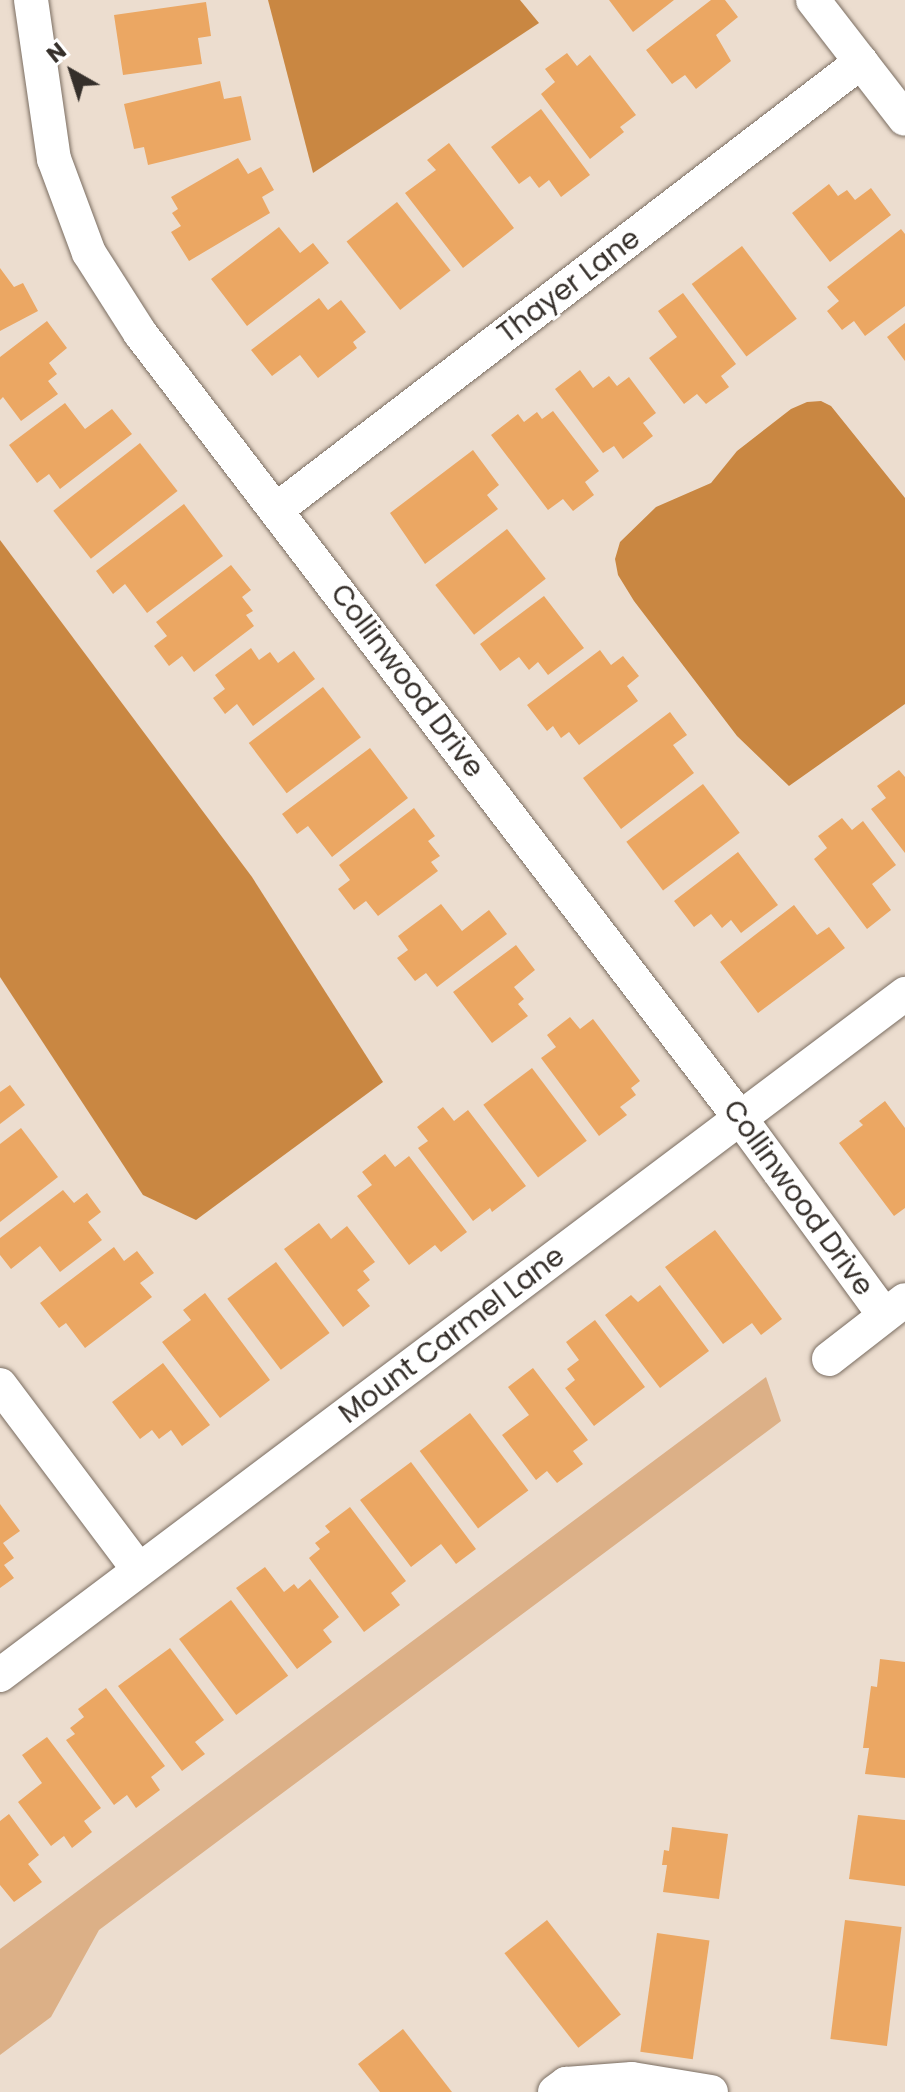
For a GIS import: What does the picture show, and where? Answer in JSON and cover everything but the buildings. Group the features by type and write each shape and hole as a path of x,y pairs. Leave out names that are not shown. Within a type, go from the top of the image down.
{"street":[{"name":"Collinwood Drive","path":"31,0 54,159 89,253 140,333 740,1118 895,1307"},
{"path":"813,0 905,119"},
{"name":"Thayer Lane","path":"276,510 861,62"},
{"name":"Mount Carmel Lane","path":"0,1675 905,994"},
{"path":"829,1359 895,1307"},
{"path":"0,1385 139,1570"},
{"path":"555,2092 566,2084 632,2079 711,2092"}],"shaded area":[{"path":"268,0 520,0 539,23 313,173"},
{"path":"821,401 831,406 905,498 905,704 789,786 737,736 634,601 618,575 615,559 620,542 656,507 711,483 737,451 791,409 807,402"},
{"path":"0,540 252,877 383,1082 196,1220 143,1195 0,977"},
{"path":"766,1377 781,1421 99,1930 51,2017 0,2055 0,1949"}]}
